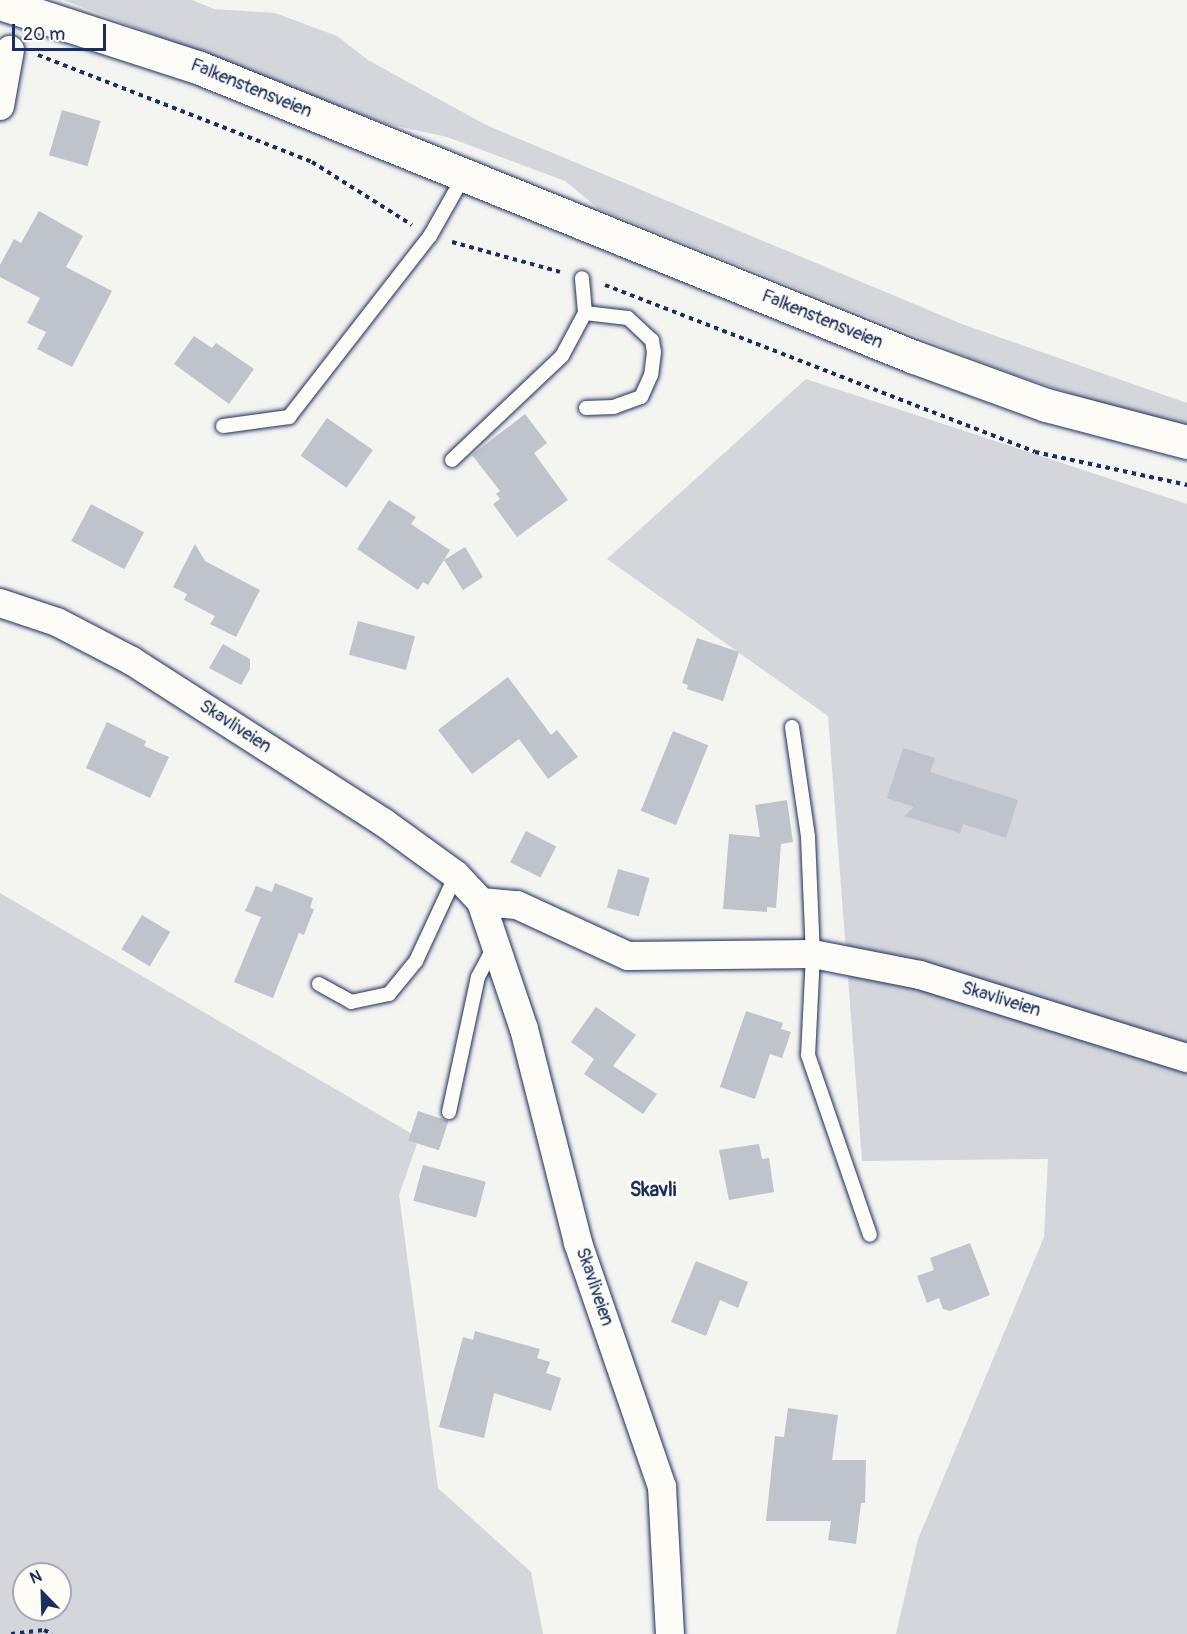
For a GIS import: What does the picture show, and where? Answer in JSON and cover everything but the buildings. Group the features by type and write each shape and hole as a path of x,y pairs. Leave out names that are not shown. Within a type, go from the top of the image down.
{"main road":[{"name":"Falkenstensveien","path":"0,3 200,68 915,357 1046,405 1187,442"}],"street":[{"path":"0,106 10,50"},
{"name":"Skavliveien","path":"0,603 57,622 132,661 383,822 456,875 481,902 524,1029 578,1243 662,1487 670,1634"},
{"name":"Skavliveien","path":"481,902 517,905 628,957 813,954 920,975 1187,1058"}],"lane":[{"path":"223,426 290,417 430,236 464,176"},
{"path":"452,460 562,356 585,313 582,278"},
{"path":"585,313 628,318 652,340 654,352 651,375 641,397 614,407 586,408"},
{"path":"792,727 808,837 813,954 808,1055 870,1235"},
{"path":"319,984 351,1002 389,994 416,960 456,875"},
{"path":"449,1112 478,977 496,943"}],"path":[{"path":"11,1634 44,1630 52,1634"}],"shaded area":[{"path":"64,0 192,0 214,9 275,13 337,36 368,60 486,125 962,324 1187,403 1187,425 1099,403 1001,370 599,209 565,181 447,137 383,123"},
{"path":"806,379 1187,504 1187,1634 896,1634 918,1539 1044,1237 1048,1159 862,1161 828,716 607,559"},
{"path":"0,893 419,1138 399,1195 438,1488 531,1572 543,1634 0,1634"}],"district":[{"name":"Skavli","path":"653,1189"}]}
